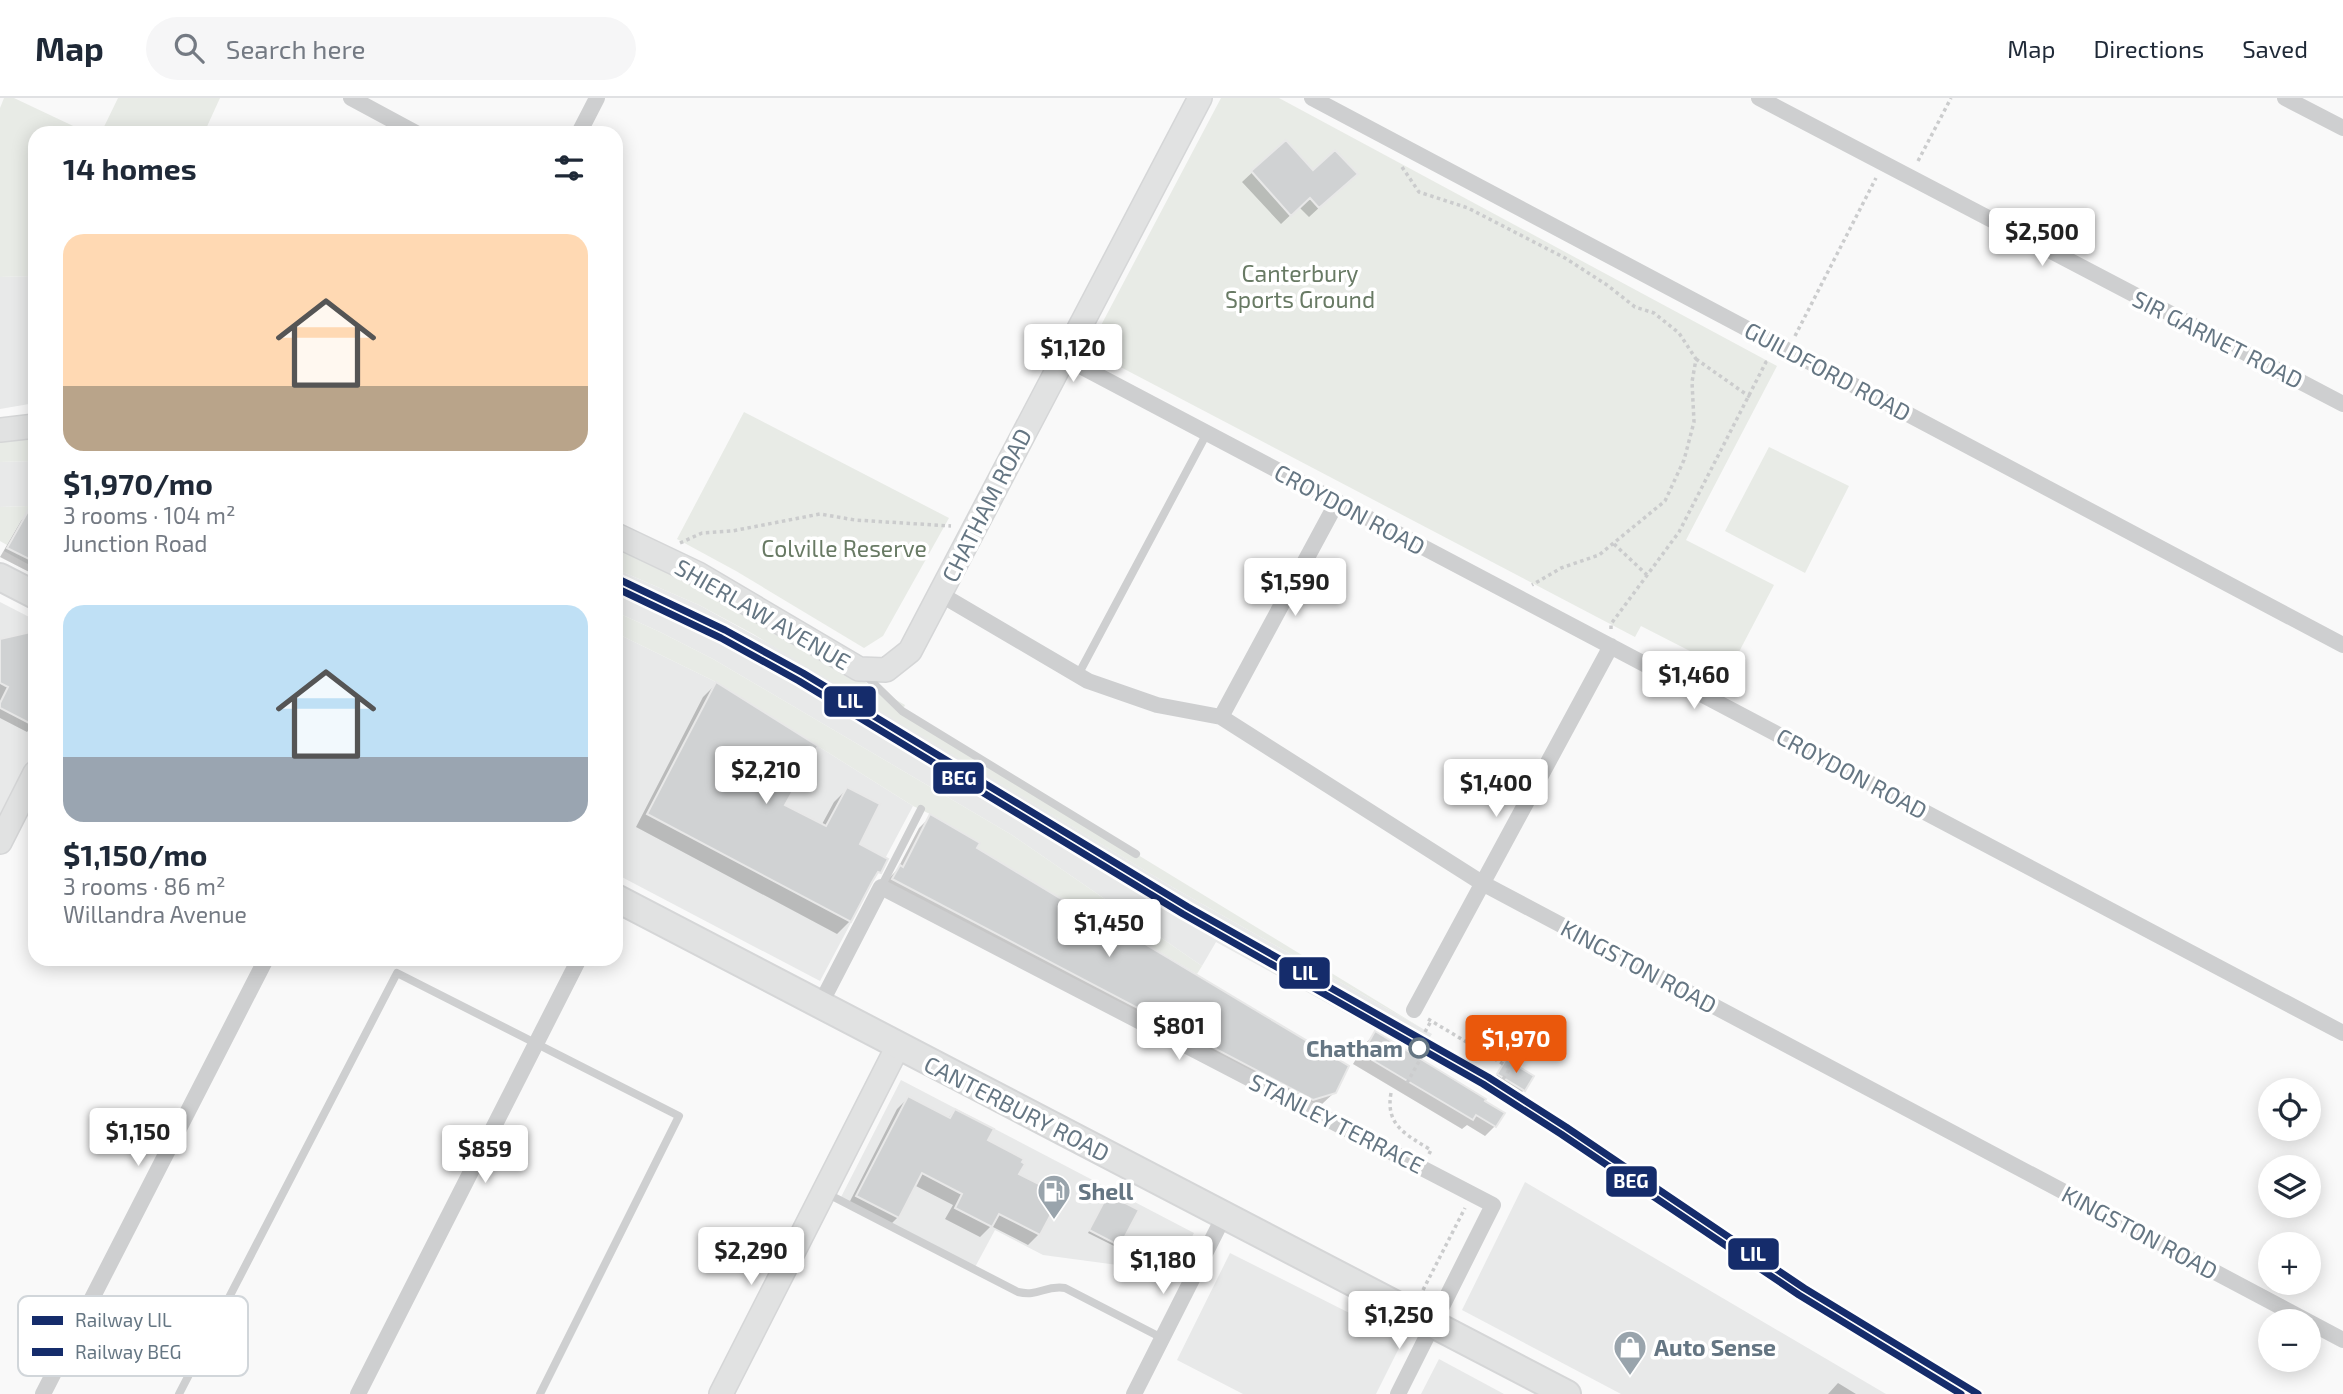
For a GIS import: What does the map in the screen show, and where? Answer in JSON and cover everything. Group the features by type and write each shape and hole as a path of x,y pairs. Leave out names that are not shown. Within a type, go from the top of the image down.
{"main road":[{"path":"0,577 28,591"},
{"name":"CANTERBURY ROAD","path":"623,902 1567,1394"}],"street":[{"path":"351,98 403,126"},
{"path":"583,126 597,98"},
{"name":"CHATHAM ROAD","path":"910,651 1200,98"},
{"name":"GUILDFORD ROAD","path":"1312,98 2343,645"},
{"name":"SIR GARNET ROAD","path":"1759,98 2343,404"},
{"path":"2286,98 2343,128"},
{"name":"CROYDON ROAD","path":"1063,357 2343,1033"},
{"path":"0,430 28,427"},
{"path":"1221,717 1337,502"},
{"name":"SHIERLAW AVENUE","path":"623,538 698,574 859,669 886,670 910,651"},
{"name":"KINGSTON ROAD","path":"940,594 1088,681 1157,705 1221,717 1482,883 2343,1340"},
{"path":"1414,1010 1611,646"},
{"path":"2,834 28,786"},
{"path":"820,1005 881,887"},
{"name":"STANLEY TERRACE","path":"881,887 1493,1205 1433,1324"},
{"path":"93,1296 262,966"},
{"path":"358,1394 575,966"},
{"path":"721,1394 898,1046"},
{"path":"1134,1394 1224,1216"},
{"path":"1398,1394 1433,1324"},
{"path":"43,1394 52,1376"}],"lane":[{"path":"1078,675 1207,433"},
{"path":"859,669 902,711 1136,853"},
{"path":"881,887 921,809"},
{"path":"229,1296 397,972 679,1116 540,1394"},
{"path":"824,1192 1018,1292 1030,1295 1054,1287 1065,1288 1162,1338"},
{"path":"178,1394 187,1376"}],"path":[{"path":"1909,178 1951,98"},
{"path":"1382,135 1419,192 1468,208 1565,258 1635,307 1654,313 1679,333 1696,359 1749,397"},
{"path":"1611,646 1611,624 1679,532 1766,362 1788,349 1884,164"},
{"path":"1515,596 1561,568 1599,555 1665,502 1679,471 1694,422 1692,382 1696,359"},
{"path":"656,554 702,533 732,531 820,514 855,520 974,527"},
{"path":"1614,544 1647,575"},
{"path":"1425,1032 1431,1021 1510,1068 1502,1081"},
{"path":"1407,1083 1422,1056"},
{"path":"1391,1093 1388,1106 1397,1126 1431,1150"},
{"path":"1423,1290 1472,1194"}],"shaded area":[{"path":"28,276 28,404 0,409 0,277"},
{"path":"28,461 28,506 0,507 0,462"},
{"path":"28,506 28,564 4,551"},
{"path":"623,572 699,605 790,655 1174,888 1432,1034 1418,1053 1216,942 1202,966 1012,835 713,659 623,615"},
{"path":"0,602 28,616 28,772 0,826"},
{"path":"623,636 716,682 913,806 820,981 623,878"},
{"path":"901,1080 1194,1233 1167,1286 1125,1266 1043,1255 995,1230 974,1269 840,1199"},
{"path":"1525,1182 1886,1394 1621,1394 1462,1310"},
{"path":"1230,1253 1403,1340 1376,1394 1243,1394 1177,1360"},
{"path":"1439,1359 1504,1394 1421,1394"}],"green space":[{"path":"4,98 14,98 73,126 28,126 28,276 0,277 0,108"},
{"path":"118,98 220,98 207,126 104,126"},
{"name":"Canterbury Sports Ground","path":"1221,98 1279,98 1777,366 1686,540 1774,585 1729,671 1641,626 1635,637 1088,350"},
{"name":"Colville Reserve","path":"744,412 949,518 883,636 864,648 677,539"},
{"path":"28,437 28,461 0,462 0,439"},
{"path":"1769,447 1849,486 1805,573 1725,531"},
{"path":"28,506 7,545 0,541 0,507"},
{"path":"623,547 699,584 905,705 902,711 1423,1029 1174,888 753,634 699,605 623,572"},
{"path":"623,615 713,659 1012,835 1202,966 1197,974 1121,929 1118,933 977,848 979,842 913,806 716,682 623,636"}],"building":[{"path":"1286,140 1313,170 1335,150 1358,174 1319,208 1310,198 1291,216 1251,171"},
{"path":"28,511 28,558 7,548"},
{"path":"28,633 28,722 0,708 8,687 0,683 0,639"},
{"path":"716,682 818,746 785,805 826,826 847,787 880,804 860,844 888,859 881,873 878,872 872,882 851,922 647,814"},
{"path":"930,814 980,843 977,848 1118,933 1120,929 1349,1066 1336,1093 1313,1100 892,879 900,865 903,867"},
{"path":"1375,1031 1505,1113 1496,1127 1476,1115 1473,1120 1362,1054"},
{"path":"1506,1059 1534,1076 1525,1091 1497,1074"},
{"path":"908,1096 950,1118 955,1109 994,1129 988,1140 1024,1159 1022,1162 1025,1164 1019,1174 1051,1190 1056,1205 1040,1235 999,1214 992,1227 955,1208 962,1194 922,1173 899,1218 856,1196"},
{"path":"1108,1194 1139,1210 1120,1246 1089,1230"}],"rail line":[{"name":"LIL","path":"623,581 725,630 803,673 1188,907 1488,1077 1804,1288 1978,1394"},
{"name":"BEG","path":"623,591 721,638 799,681 1183,914 1483,1084 1799,1295 1961,1394"}],"place":[{"name":"Chatham","path":"1419,1048"},
{"name":"Shell","path":"1054,1221"},
{"name":"Auto Sense","path":"1630,1377"}]}
